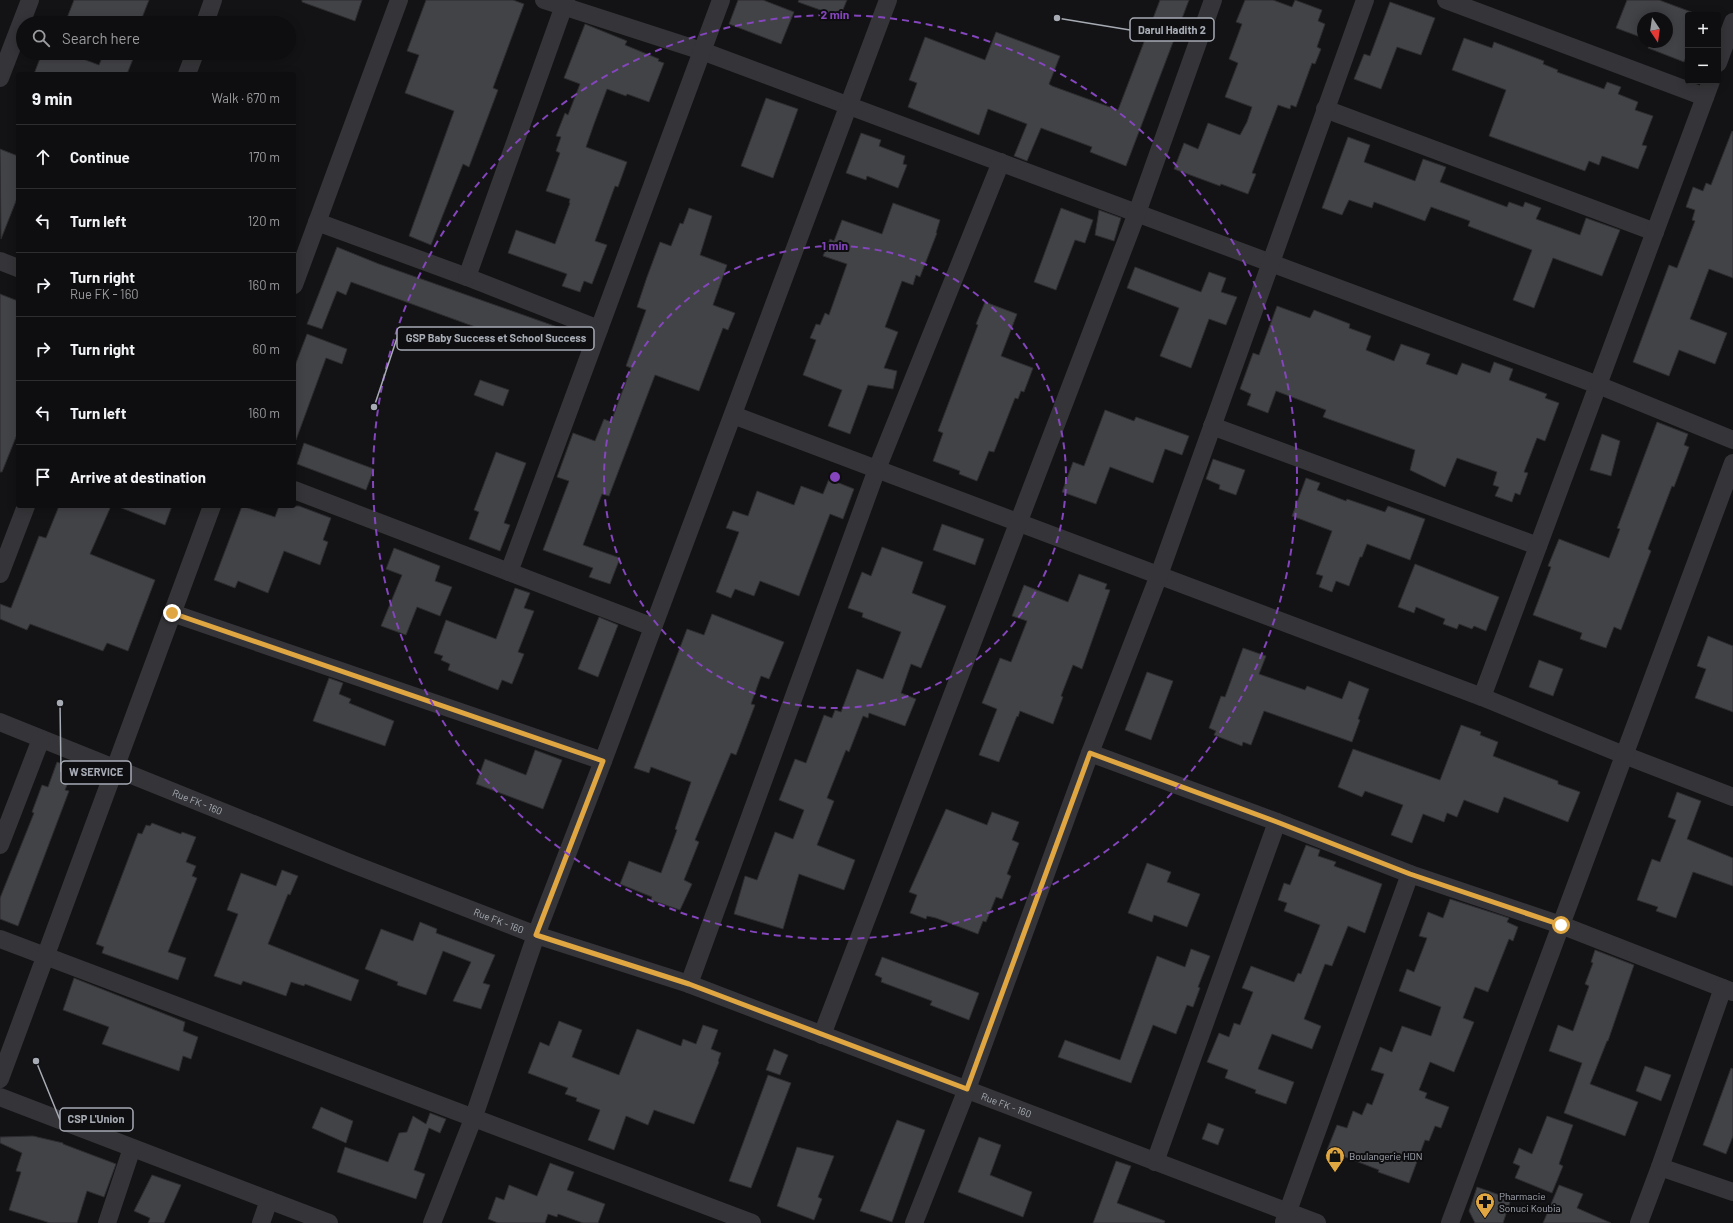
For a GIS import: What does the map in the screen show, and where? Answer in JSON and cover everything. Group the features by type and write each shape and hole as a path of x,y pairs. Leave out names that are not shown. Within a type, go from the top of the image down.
{"street":[{"path":"23,16 30,0"},
{"path":"207,16 213,0"},
{"path":"296,280 400,0"},
{"path":"544,0 565,3 702,51 848,105 1598,385 1733,440"},
{"path":"510,572 721,0"},
{"path":"432,1223 473,1119 536,935 603,761 888,0"},
{"path":"822,1035 1137,213 1213,0"},
{"path":"914,1223 967,1089 1090,753 1159,575 1365,0"},
{"path":"1446,0 1708,89 1482,697"},
{"path":"467,277 565,3"},
{"path":"1721,55 1733,22"},
{"path":"1,69 16,33"},
{"path":"188,72 192,60"},
{"path":"1326,109 1655,232"},
{"path":"689,984 877,469 1001,162"},
{"path":"317,222 467,277 599,329"},
{"path":"0,261 16,267"},
{"path":"733,415 1482,697 1624,756 1733,797"},
{"path":"1212,426 1538,546"},
{"path":"1450,1223 1733,463"},
{"path":"296,491 653,627"},
{"path":"0,574 25,508"},
{"path":"0,1080 211,508"},
{"path":"172,613 603,761"},
{"name":"Rue FK - 160","path":"0,722 115,769 536,935 689,984 1155,1162 1285,1218 1317,1223"},
{"path":"0,845 41,739"},
{"path":"1090,753 1277,822 1410,874 1561,925 1728,990 1639,1223"},
{"path":"1155,1162 1277,822"},
{"path":"1285,1218 1410,874"},
{"path":"0,938 473,1119 752,1223"},
{"path":"0,1097 329,1223"},
{"path":"107,1223 132,1148"},
{"path":"1660,1167 1733,1192"},
{"path":"261,1223 269,1200"}],"building":[{"path":"74,0 149,0 143,16 68,16"},
{"path":"302,0 362,0 355,21 302,2"},
{"path":"426,0 513,0 524,4 493,88 498,90 469,167 463,164 431,245 409,236 454,111 405,93 419,55 407,51"},
{"path":"738,0 763,0 794,12 781,44 729,24"},
{"path":"799,0 847,0 840,17 798,2"},
{"path":"1160,0 1189,0 1126,166 1090,152 1092,147 1041,128 1027,161 1014,156 1027,124 988,109 979,135 908,107 917,83 909,80 925,37 985,60 996,32 1060,56 1049,84 1052,86 1118,110"},
{"path":"1245,0 1273,0 1292,7 1295,0 1322,10 1318,21 1325,24 1317,47 1321,49 1315,64 1312,63 1296,107 1291,105 1290,109 1278,105 1252,173 1256,174 1248,194 1221,184 1220,186 1174,169 1184,143 1198,149 1208,123 1240,135 1247,122 1252,107 1225,97 1238,63 1229,59 1242,24 1236,22"},
{"path":"1627,0 1659,0 1691,12 1685,12 1684,62 1648,48 1673,48 1673,12 1637,12 1637,36 1616,28"},
{"path":"1390,2 1435,18 1421,55 1397,47 1381,89 1354,79 1364,54 1370,56"},
{"path":"585,24 627,41 625,45 659,59 658,61 664,63 649,102 607,89 594,124 586,147 627,162 618,187 615,186 595,241 607,245 592,284 584,281 580,292 562,286 567,274 508,253 516,230 555,244 570,203 570,199 546,191 560,153 556,151 561,137 556,136 565,113 568,115 580,84 564,78"},
{"path":"1464,38 1492,48 1494,42 1544,61 1543,64 1558,70 1557,72 1604,89 1607,82 1621,87 1618,94 1638,102 1635,110 1653,116 1642,145 1647,146 1638,169 1602,156 1599,165 1589,161 1585,171 1489,136 1506,90 1452,70"},
{"path":"39,60 86,60 99,65 101,60 133,60 128,72 35,72"},
{"path":"766,98 798,109 773,178 741,166"},
{"path":"1732,131 1733,278 1709,269 1690,319 1727,333 1715,364 1679,350 1669,376 1633,362 1669,265 1677,268 1695,221 1692,220 1695,210 1686,207 1693,187 1703,191 1706,183 1711,185"},
{"path":"861,133 881,140 879,146 905,156 903,164 907,165 898,188 867,176 866,180 846,173"},
{"path":"1348,137 1370,145 1364,162 1415,181 1423,159 1446,167 1440,182 1507,207 1509,202 1523,207 1525,202 1541,208 1536,219 1580,235 1586,218 1620,230 1602,276 1553,258 1534,308 1513,300 1532,250 1468,226 1470,221 1431,207 1425,221 1374,202 1372,208 1349,200 1342,215 1322,208"},
{"path":"0,149 16,155 16,201 1,239"},
{"path":"893,203 940,220 937,233 920,277 916,275 913,285 902,281 885,327 898,332 884,368 897,371 893,389 868,385 850,434 828,426 842,390 803,375 816,340 810,338 816,324 820,325 825,313 829,315 847,264 823,256 830,239 834,241 842,220 882,234"},
{"path":"689,208 712,216 700,255 727,265 713,305 735,313 728,330 723,328 699,391 655,375 609,496 602,494 583,545 620,558 610,584 589,577 593,568 543,550 569,481 557,477 573,433 595,441 604,419 611,422 631,368 626,366 646,310 637,307 647,277 660,242 671,246 680,223 683,224"},
{"path":"1061,208 1093,220 1085,243 1075,240 1056,290 1034,282"},
{"path":"1099,210 1121,218 1114,241 1095,235"},
{"path":"337,247 379,264 580,335 574,350 544,340 541,349 493,331 492,333 351,282 346,295 337,291 322,329 307,324"},
{"path":"1135,267 1201,292 1209,272 1226,278 1221,292 1237,297 1226,325 1209,319 1191,368 1160,356 1179,308 1127,288"},
{"path":"0,294 16,300 16,437 2,472 0,472"},
{"path":"985,302 1017,314 1001,356 1033,368 1024,392 1021,391 1018,399 1015,398 994,452 989,451 977,481 959,474 960,471 933,461 943,433 938,431 978,325 976,324"},
{"path":"1277,306 1310,318 1314,310 1350,324 1349,328 1371,336 1366,350 1394,361 1401,344 1430,354 1426,364 1457,375 1462,363 1490,373 1494,362 1513,369 1509,380 1547,394 1545,398 1559,403 1545,441 1537,438 1524,472 1528,473 1520,495 1515,493 1512,502 1495,496 1499,487 1493,485 1497,472 1457,458 1445,487 1410,470 1415,450 1323,417 1326,410 1276,391 1268,413 1247,405 1251,394 1240,389 1253,353 1259,355"},
{"path":"307,334 347,349 342,364 326,358 296,440 296,363"},
{"path":"480,380 509,390 503,406 474,395"},
{"path":"1105,410 1134,421 1136,417 1189,436 1182,455 1165,449 1153,483 1110,467 1096,504 1062,492 1073,462 1084,466"},
{"path":"1657,422 1688,434 1684,445 1689,447 1674,487 1672,486 1648,549 1651,551 1621,630 1614,627 1606,648 1580,639 1582,633 1533,615 1551,567 1548,566 1559,539 1609,558 1620,529 1617,528"},
{"path":"1602,434 1620,441 1611,476 1590,470"},
{"path":"304,443 374,469 366,490 297,464"},
{"path":"496,452 526,463 504,523 510,525 500,551 469,539 479,512 474,510"},
{"path":"1213,459 1245,470 1236,495 1219,489 1220,485 1206,479"},
{"path":"1306,478 1320,483 1317,490 1346,501 1347,499 1385,512 1388,506 1425,519 1410,560 1367,544 1362,557 1360,557 1349,586 1336,581 1332,592 1319,587 1323,576 1316,574 1332,531 1292,516"},
{"path":"829,479 854,489 843,519 830,514 799,596 760,581 754,596 735,589 731,598 716,592 739,532 726,528 733,511 748,516 757,491 794,505 801,486 823,494"},
{"path":"296,506 299,506 331,518 323,540 328,542 320,565 284,551 268,593 238,581 235,588 214,580 241,508 248,508 275,517 278,508 296,508"},
{"path":"58,508 110,508 90,554 155,580 128,651 107,643 103,651 30,624 27,630 0,619 0,604 11,608 39,536 46,538"},
{"path":"122,508 171,508 165,525"},
{"path":"942,524 984,539 975,565 933,550"},
{"path":"882,547 923,562 912,593 946,606 921,668 911,664 901,693 916,699 905,726 869,713 868,718 863,716 849,752 846,750 827,798 834,801 817,845 855,860 844,890 799,874 783,929 734,914 745,876 757,880 775,832 793,839 804,810 779,800 795,759 806,763 824,715 832,718 835,710 841,712 857,669 883,679 901,632 862,617 863,613 848,608 862,572 871,576"},
{"path":"394,548 440,566 435,581 452,587 440,616 417,607 406,635 381,626 402,575 386,569"},
{"path":"1415,564 1499,597 1486,631 1474,626 1472,629 1459,624 1457,629 1443,624 1445,619 1416,607 1414,613 1398,607"},
{"path":"1079,574 1107,584 1105,589 1110,590 1082,669 1073,665 1061,696 1063,697 1053,724 1020,711 999,762 979,755 997,709 982,703 1000,658 1011,662 1027,621 1012,616 1024,585 1068,602"},
{"path":"515,588 530,593 524,608 534,611 518,652 524,654 512,684 502,680 498,690 448,670 450,664 441,660 443,656 434,653 446,620 496,639"},
{"path":"712,614 784,642 769,679 761,676 751,704 755,705 736,755 731,753 695,840 699,842 684,880 692,884 680,910 651,900 652,897 620,884 629,861 661,873 677,830 675,829 691,782 651,767 649,773 634,768 687,629 704,635"},
{"path":"599,617 618,625 598,677 578,669"},
{"path":"1708,636 1733,646 1733,712 1695,698 1706,669 1697,666"},
{"path":"1243,648 1266,656 1259,674 1305,690 1307,686 1342,699 1349,681 1369,689 1358,719 1360,720 1352,742 1264,711 1251,745 1243,742 1242,746 1214,735 1216,731 1209,728 1221,696 1225,697"},
{"path":"1539,660 1563,669 1553,696 1529,687"},
{"path":"1147,672 1173,681 1151,740 1125,730"},
{"path":"329,678 343,683 339,694 351,699 349,703 394,721 385,746 313,721"},
{"path":"1461,725 1481,732 1480,735 1498,742 1493,756 1558,781 1558,784 1580,792 1568,822 1504,797 1498,813 1464,800 1457,817 1447,813 1444,822 1423,814 1412,843 1391,835 1403,805 1365,791 1362,797 1338,787 1353,749 1440,780"},
{"path":"535,750 562,760 543,809 476,784 485,759 526,775"},
{"path":"57,762 74,768 65,790 69,791 18,926 0,919 0,898 34,813 32,812 42,785 48,787"},
{"path":"1677,792 1701,801 1687,839 1733,858 1733,886 1693,872 1676,918 1656,911 1658,907 1637,900 1652,859 1660,862 1676,820 1668,817"},
{"path":"946,809 987,825 992,812 1019,822 1012,840 1019,843 1007,874 1011,876 1002,899 996,897 986,922 983,921 978,934 936,918 927,916 926,919 910,913 917,895 909,892"},
{"path":"152,823 181,834 182,832 196,837 186,862 196,866 192,876 197,878 168,952 186,958 178,980 102,953 104,947 96,944 138,833 142,834 146,825 150,826"},
{"path":"1306,845 1320,850 1318,856 1336,862 1334,866 1382,884 1365,933 1348,926 1332,966 1325,964 1304,1019 1321,1026 1312,1049 1272,1034 1258,1069 1294,1082 1286,1104 1255,1093 1256,1090 1225,1078 1228,1070 1207,1062 1219,1033 1229,1037 1234,1023 1240,1025 1253,992 1242,988 1251,966 1294,982 1298,973 1301,974 1320,925 1284,911 1287,903 1278,900 1284,883 1290,885"},
{"path":"1147,863 1171,872 1167,882 1200,894 1187,927 1154,915 1152,922 1128,913"},
{"path":"282,870 298,876 290,895 288,894 268,944 359,980 351,1001 305,984 304,986 291,982 286,996 243,981 241,985 214,976 238,914 227,910 241,873 276,886"},
{"path":"1450,899 1509,918 1507,922 1518,927 1513,941 1509,939 1488,992 1475,987 1463,1018 1474,1022 1454,1072 1430,1062 1419,1090 1427,1093 1425,1098 1449,1107 1441,1128 1435,1126 1429,1141 1425,1140 1409,1183 1378,1172 1379,1170 1327,1150 1337,1125 1347,1128 1353,1111 1362,1115 1367,1103 1372,1105 1384,1074 1371,1070 1380,1047 1392,1052 1402,1026 1431,1036 1441,1007 1399,991 1407,969 1414,972 1427,938 1419,936 1428,912 1443,918"},
{"path":"420,922 437,929 436,933 495,955 483,983 490,985 481,1009 453,1001 471,962 443,951 426,995 397,985 398,982 365,969 381,929 413,941"},
{"path":"1191,949 1210,956 1198,987 1200,988 1193,1007 1187,1005 1176,1034 1153,1025 1131,1083 1058,1057 1065,1040 1120,1060 1157,956 1185,967"},
{"path":"1595,950 1634,965 1608,1041 1590,1084 1638,1102 1625,1136 1564,1113 1582,1063 1549,1051 1558,1025 1573,1031 1589,986 1585,984 1593,963 1591,962"},
{"path":"882,957 979,993 969,1020 930,1005 932,1001 881,982 882,978 875,975"},
{"path":"74,978 185,1022 183,1031 198,1037 191,1059 183,1056 179,1071 102,1044 109,1027 63,1010"},
{"path":"559,1021 582,1030 572,1057 619,1075 637,1029 681,1046 683,1039 696,1044 703,1025 718,1030 711,1049 721,1053 719,1062 694,1124 654,1110 648,1125 626,1116 614,1150 588,1140 600,1110 576,1101 577,1098 565,1094 568,1088 528,1073 540,1042 549,1046"},
{"path":"774,1049 788,1055 780,1075 766,1070"},
{"path":"1645,1066 1671,1075 1661,1101 1636,1091"},
{"path":"1731,1068 1733,1069 1733,1136 1726,1154 1703,1145"},
{"path":"768,1075 791,1083 751,1188 729,1181"},
{"path":"321,1107 353,1121 346,1143 312,1128"},
{"path":"430,1113 446,1119 440,1133 429,1128 414,1170 425,1174 416,1199 337,1172 345,1147 388,1162 399,1133 407,1132 413,1116 426,1124"},
{"path":"1547,1116 1573,1125 1559,1164 1563,1166 1552,1193 1515,1178 1520,1166 1513,1163 1519,1148 1532,1154"},
{"path":"897,1120 925,1130 892,1222 860,1211"},
{"path":"1208,1123 1224,1129 1218,1145 1202,1139"},
{"path":"33,1136 63,1143 116,1164 104,1197 87,1191 77,1223 50,1223 9,1210 21,1172 16,1171 22,1153 0,1143 0,1137"},
{"path":"979,1137 1001,1145 990,1175 1032,1192 1023,1217 958,1192"},
{"path":"797,1147 834,1156 818,1197 822,1199 814,1220 777,1206"},
{"path":"1116,1161 1131,1166 1117,1203 1165,1221 1164,1223 1093,1223"},
{"path":"550,1163 574,1172 567,1190 605,1204 598,1223 583,1223 558,1214 557,1217 548,1214 545,1223 498,1223 488,1219 496,1197 504,1200 509,1185 537,1196"},
{"path":"152,1175 181,1185 164,1223 148,1223 150,1218 134,1211"},
{"path":"1559,1185 1583,1194 1577,1208 1611,1223 1543,1223"},
{"path":"1477,1187 1511,1199 1503,1223 1475,1223 1469,1211"}],"place":[{"name":"Darul Hadith 2","path":"1057,18"},
{"name":"GSP Baby Success et School Success","path":"374,407"},
{"name":"W SERVICE","path":"60,703"},
{"name":"CSP L'Union","path":"36,1061"},
{"name":"Boulangerie HDN","path":"1335,1173"},
{"name":"Pharmacie Sonuci Koubia","path":"1485,1219"}],"route":[{"path":"172,613 603,761 536,935 689,984 967,1089 1090,753 1277,822 1410,874 1561,925"}]}
